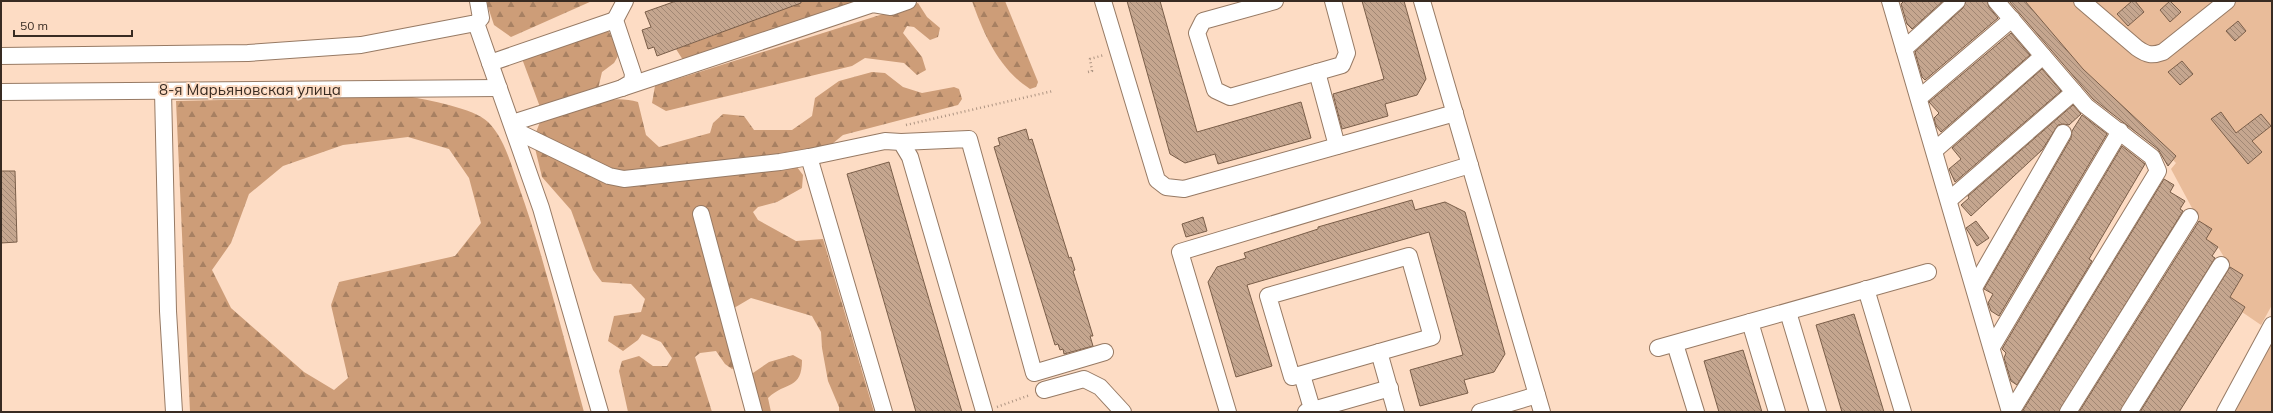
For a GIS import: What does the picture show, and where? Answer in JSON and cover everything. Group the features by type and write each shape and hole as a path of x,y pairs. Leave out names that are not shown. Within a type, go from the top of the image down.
{"street":[{"path":"1,56 248,53 361,45 476,23 481,18 478,1"},
{"path":"490,63 615,20 625,1"},
{"path":"513,127 622,88 873,4 891,7 908,1"},
{"path":"1103,1 1157,180 1166,187 1184,189 1455,114"},
{"path":"1275,1 1248,5 1203,21 1197,33 1215,90 1230,97 1342,65 1348,53 1333,1"},
{"path":"1422,1 1542,412"},
{"path":"1890,1 2011,412"},
{"path":"1904,49 1957,1"},
{"path":"1996,1 2086,106 2152,157 2158,171 2011,412"},
{"path":"2082,1 2137,48 2147,54 2154,55 2163,52 2227,1"},
{"path":"1919,98 2012,19"},
{"path":"615,20 633,74 632,82 622,88"},
{"path":"476,23 541,208 600,412"},
{"path":"1935,150 2043,56"},
{"path":"1317,72 1337,146"},
{"name":"8-я Марьяновская улица","path":"1,92 499,88"},
{"path":"164,91 168,311 174,412"},
{"path":"1949,200 2074,92"},
{"path":"513,127 609,176 624,179 780,162 885,141 901,142 968,139 1034,373 1105,352"},
{"path":"1992,347 2120,131"},
{"path":"1975,286 2063,132"},
{"path":"901,142 910,157 984,411"},
{"path":"809,157 884,412"},
{"path":"1228,412 1180,252 1470,165"},
{"path":"701,214 754,412"},
{"path":"2068,412 2190,217"},
{"path":"1409,256 1432,337 1379,352 1292,377 1268,296 1409,256"},
{"path":"2129,412 2221,265"},
{"path":"1658,348 1928,272"},
{"path":"1866,289 1903,412"},
{"path":"1788,312 1818,412"},
{"path":"1750,322 1777,412"},
{"path":"2225,412 2272,325"},
{"path":"1675,344 1696,412"},
{"path":"1379,352 1396,412"},
{"path":"1302,375 1310,411 1390,388"},
{"path":"1044,390 1084,379 1100,386 1123,412"},
{"path":"1480,412 1537,395"}],"path":[{"path":"1088,72 1092,71 1090,59"},
{"path":"899,126 1053,91"},
{"path":"984,411 1044,390"}],"green space":[{"path":"486,1 592,1 511,37 494,25"},
{"path":"798,1 861,1 683,60 676,49 715,35 715,33"},
{"path":"972,1 1005,1 1038,82 1036,87 1030,89 1019,81 1001,61 987,39"},
{"path":"918,3 927,17 940,28 938,37 930,40 914,27 907,26 903,33 922,57 926,70 917,75 904,63 865,58 852,66 666,111 652,103 655,86"},
{"path":"601,30 609,32 616,45 618,56 614,63 602,72 598,89 540,107 521,56"},
{"path":"872,72 885,73 903,87 922,93 954,87 959,89 962,99 958,105 843,135 821,153 794,163 803,175 802,188 777,202 758,207 753,212 758,220 796,241 823,239 874,412 839,412 839,407 828,381 822,348 821,332 812,316 751,298 729,311 741,363 732,369 725,364 716,351 700,353 695,357 712,412 628,412 619,371 622,361 639,356 653,366 667,366 672,358 661,342 642,334 638,340 623,351 608,341 614,316 641,312 645,299 631,284 602,282 593,270 571,210 542,177 533,140 540,122 575,108 613,99 638,102 646,135 659,147 710,133 713,123 723,114 744,116 754,130 792,130 812,116 815,98 839,81"},
{"path":"407,96 438,102 461,109 481,117 488,122 499,136 507,153 528,215 545,270 584,412 190,412 176,101","holes":["408,137 449,149 469,178 481,223 455,256 339,282 331,305 348,378 334,390 304,372 231,308 212,270 231,243 249,194 283,166 343,145"]},
{"path":"793,355 802,360 799,376 792,384 781,389 768,398 771,412 760,412 750,375 769,362"}],"shaded area":[{"path":"2025,1 2272,1 2272,305 2261,325 2242,312 2245,307 2230,297 2243,275 2230,267 2218,247 2206,239 2199,221 2171,169 2176,163 2173,160 2176,156 2083,69"},
{"path":"2272,335 2272,412 2232,412"}],"building":[{"path":"676,1 801,1 801,3 657,56 654,47 648,49 642,30 651,27 645,12"},
{"path":"1127,1 1160,1 1197,132 1301,102 1311,138 1218,164 1215,154 1185,163 1170,154"},
{"path":"1362,1 1404,1 1426,79 1417,95 1385,104 1388,116 1342,129 1333,94 1384,79"},
{"path":"1904,1 1943,1 1912,29 1907,24 1901,4"},
{"path":"1966,1 1987,1 1989,7 1998,18 1925,80 1922,77 1915,52 1963,8"},
{"path":"2009,1 2025,1 2083,69 2176,156 2168,166 2158,149 2093,99"},
{"path":"2132,1 2135,1 2144,12 2128,26 2117,14"},
{"path":"2170,1 2181,12 2170,22 2160,10"},
{"path":"2238,21 2246,31 2235,41 2226,31"},
{"path":"2011,33 2030,55 1941,132 1936,126 1934,118 1939,113 1929,102"},
{"path":"2182,61 2193,74 2180,85 2168,72"},
{"path":"2042,69 2061,91 1955,182 1949,169 1961,159 1952,148"},
{"path":"2073,105 2081,114 2069,125 2058,125 2042,150 1971,216 1961,205 1969,198 1968,196"},
{"path":"2221,112 2236,133 2261,114 2271,126 2252,141 2262,152 2248,164 2211,119"},
{"path":"2082,115 2107,134 1999,316 1991,311 1988,303 1993,294 1984,289 2071,138 2072,131"},
{"path":"1026,129 1029,140 1032,139 1069,258 1071,257 1075,270 1073,271 1093,336 1090,336 1093,346 1064,354 1063,349 1060,350 1058,344 1055,345 994,147 1000,145 998,138"},
{"path":"2122,146 2145,164 2089,259 2092,261 2017,385 2011,381 2004,358 2006,353 2002,349"},
{"path":"889,162 962,412 916,412 847,174"},
{"path":"1,171 15,171 17,242 1,243"},
{"path":"2164,179 2174,185 2170,192 2185,201 2180,209 2183,211 2059,412 2022,412"},
{"path":"1412,200 1415,210 1445,202 1465,212 1505,354 1494,372 1464,380 1468,393 1420,406 1410,370 1463,355 1429,232 1247,285 1272,366 1236,377 1208,282 1217,267 1246,258 1244,253 1318,229 1318,227"},
{"path":"1203,217 1207,231 1186,237 1182,224"},
{"path":"1976,221 1989,238 1977,246 1966,228"},
{"path":"2199,221 2212,229 2206,239 2218,247 2212,256 2215,258 2120,412 2079,412"},
{"path":"2230,267 2243,275 2230,297 2245,307 2241,314 2179,412 2140,412"},
{"path":"1854,314 1884,412 1842,412 1816,325"},
{"path":"1743,350 1762,412 1719,412 1704,361"}]}
